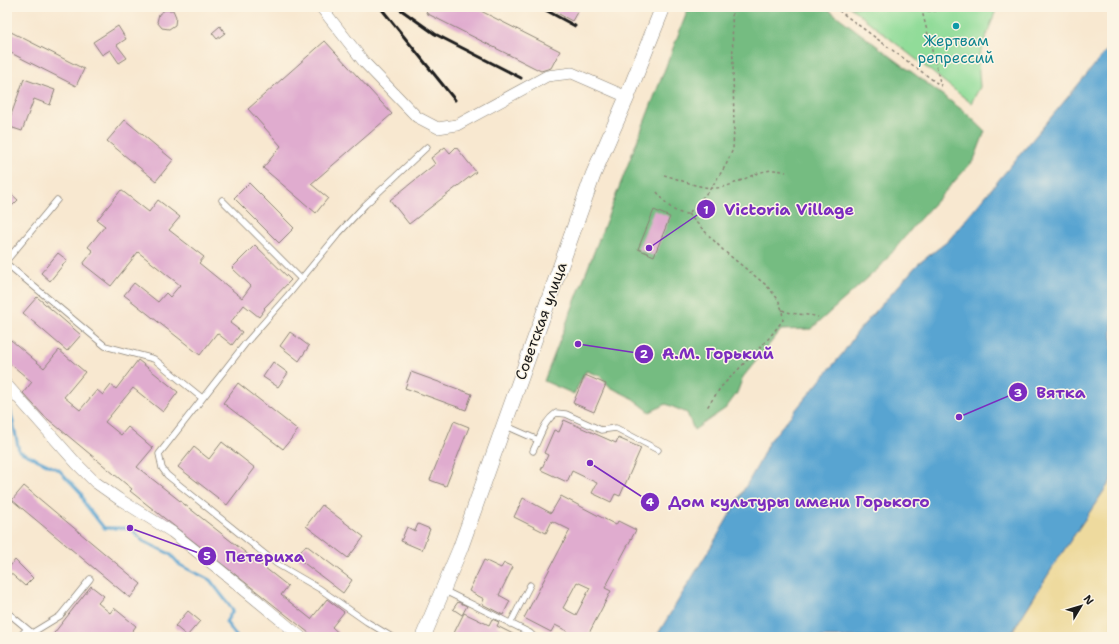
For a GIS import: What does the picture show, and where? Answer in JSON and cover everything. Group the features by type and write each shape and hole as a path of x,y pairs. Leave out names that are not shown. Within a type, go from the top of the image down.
{"main road":[{"name":"Советская улица","path":"423,637 460,550 593,174 627,97 663,7"}],"street":[{"path":"321,7 364,62 417,117 438,128 457,125 547,76 572,73 627,97"},
{"path":"7,385 76,464 95,482 172,532 301,637"}],"lane":[{"path":"392,637 367,622 320,588 277,564 167,475 162,468 158,454 244,344 365,205 427,146"},
{"path":"7,260 57,200"},
{"path":"222,200 301,279"},
{"path":"7,264 105,346 154,359 202,398"},
{"path":"533,451 545,424 550,417 556,413 566,414 601,430 616,428 658,450"},
{"path":"504,425 538,440"},
{"path":"19,637 60,616 90,579"},
{"path":"510,624 530,585"},
{"path":"442,590 530,633 534,637"},
{"path":"7,612 29,632 37,637"}],"path":[{"path":"688,214 711,188 726,165 733,149 732,7"},
{"path":"834,7 941,86 922,11 935,11 948,7"},
{"path":"664,175 711,188 720,187 763,171 776,169 786,172"},
{"path":"657,192 672,210 681,214 688,214 724,251 766,285 778,299 782,310 783,320 774,332 721,387 706,409"},
{"path":"782,310 797,315 812,315 818,317"}],"green space":[{"path":"689,7 825,7 965,112 985,131 974,160 918,221 880,267 811,329 781,330 743,377 737,393 726,408 694,430 687,413 666,404 650,412 632,398 610,387 600,376 586,371 574,394 544,381"},
{"path":"850,7 997,7 978,59 980,87 971,103"}],"sand":[{"path":"1112,479 1112,637 1009,637 1056,562"}],"water":[{"path":"1112,44 1112,479 1056,562 1009,637 656,637 718,535 759,463 768,443 843,353 858,331 918,264 948,241"}],"building":[{"path":"428,7 473,7 560,51 551,68 541,71 426,13"},
{"path":"546,7 580,7 572,21"},
{"path":"165,10 173,10 176,17 175,25 169,29 162,28 157,22 159,14"},
{"path":"118,26 126,39 117,45 127,58 119,63 110,50 102,55 93,42"},
{"path":"220,26 225,33 217,39 212,33"},
{"path":"7,30 84,69 76,86 7,51"},
{"path":"325,41 392,114 311,184 328,198 316,213 263,168 281,146 248,109"},
{"path":"24,79 55,90 50,105 34,99 22,131 7,126"},
{"path":"125,120 173,160 156,181 107,141"},
{"path":"445,147 450,153 456,147 476,172 409,224 390,200 435,164 431,158"},
{"path":"249,183 294,228 279,243 234,198"},
{"path":"7,190 18,200 7,211"},
{"path":"121,190 149,212 158,200 180,217 169,230 204,257 199,263 242,298 251,286 232,268 255,245 291,280 264,308 265,309 259,317 244,305 230,323 242,332 232,345 217,333 200,355 124,295 134,283 158,302 166,293 170,297 180,285 138,252 111,286 83,264 93,251 88,247 105,226 97,220"},
{"path":"654,210 670,217 654,256 638,249"},
{"path":"58,253 67,260 50,281 41,273"},
{"path":"37,297 81,335 67,351 23,313"},
{"path":"290,332 309,346 299,361 280,346"},
{"path":"11,340 44,368 59,350 85,372 64,397 80,410 97,390 103,395 111,385 116,389 138,360 178,392 163,412 133,388 105,422 121,435 128,427 153,448 137,467 288,586 281,595 311,619 327,599 344,612 332,627 343,637 314,637 130,491 132,489 43,415 23,393 32,382 7,361 7,345"},
{"path":"273,362 288,373 278,387 263,377"},
{"path":"411,372 472,394 466,410 405,388"},
{"path":"585,375 606,384 594,412 573,403"},
{"path":"238,383 298,430 283,449 223,403"},
{"path":"564,420 616,443 618,438 641,448 620,496 615,494 611,502 592,493 597,483 572,471 567,482 541,470 548,455 544,453 554,430 559,432"},
{"path":"454,421 469,427 446,486 430,480"},
{"path":"222,442 255,468 227,505 178,467 194,447 209,459"},
{"path":"24,486 141,584 130,598 12,500"},
{"path":"561,496 616,525 618,521 636,530 605,588 611,591 587,637 564,637 567,631 555,625 551,632 524,618 570,530 552,521 546,533 514,517 523,498 551,513","holes":["577,582 590,588 576,615 563,608"]},
{"path":"322,505 364,537 348,558 306,526"},
{"path":"418,524 430,529 422,550 401,541 407,527 415,531"},
{"path":"306,545 352,580 343,593 296,557"},
{"path":"15,560 33,578 25,586 7,570"},
{"path":"484,560 501,568 504,563 513,567 499,595 510,601 503,615 482,604 484,599 469,591"},
{"path":"91,586 104,596 98,603 110,613 114,608 136,626 128,637 51,637"},
{"path":"458,602 467,606 462,615 453,609"},
{"path":"188,611 200,621 187,636 175,626"},
{"path":"464,613 489,625 492,619 499,622 497,626 519,637 452,637"}],"waterway":[{"path":"7,404 10,408 19,451 59,470 81,493 85,504 104,528 130,528 143,541 170,554 180,565 210,580 233,610 226,622 237,637"}],"railway":[{"path":"380,7 455,100"},
{"path":"397,7 435,34 521,78"},
{"path":"540,7 575,26"}],"place":[{"name":"Жертвам репрессий","path":"956,26"},
{"name":"Victoria Village","path":"649,248"},
{"name":"А.М. Горький","path":"578,344"},
{"name":"Вятка","path":"959,417"},
{"name":"Дом культуры имени Горького","path":"590,463"},
{"name":"Петериха","path":"130,528"}]}
